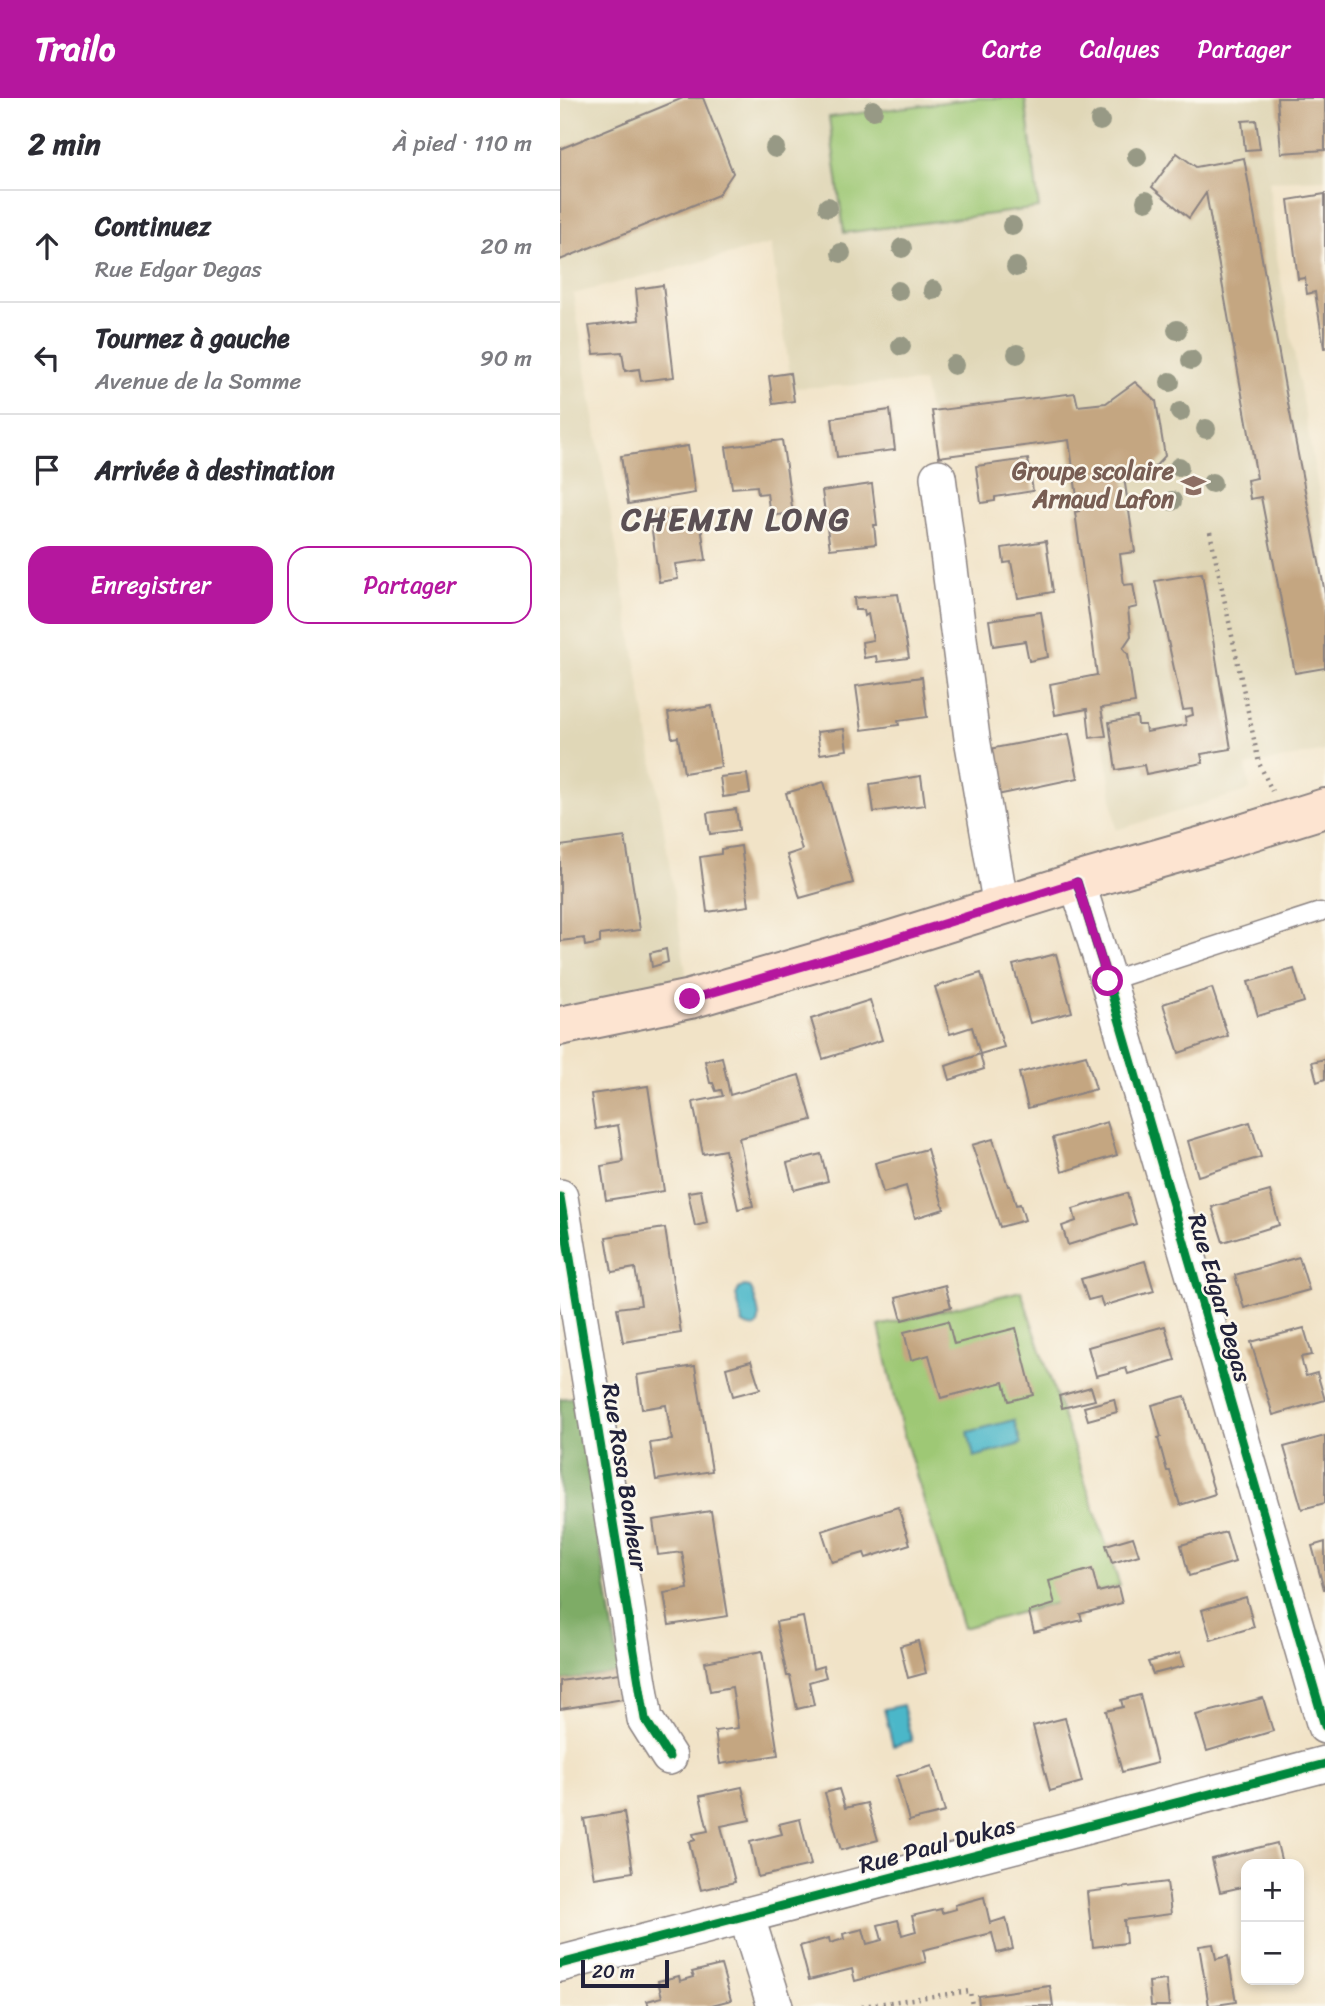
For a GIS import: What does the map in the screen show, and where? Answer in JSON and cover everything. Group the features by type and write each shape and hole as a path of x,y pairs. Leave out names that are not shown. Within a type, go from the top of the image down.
{"main road":[{"path":"560,1026 690,999 1325,808"}],"street":[{"path":"938,477 972,738 1000,906"},
{"name":"Rue Edgar Degas","path":"1077,882 1325,1726"},
{"name":"Rue Rosa Bonheur","path":"560,1197 645,1719 668,1757"},
{"name":"Rue Paul Dukas","path":"560,1964 1325,1764"},
{"path":"746,1915 775,2006"}],"lane":[{"path":"1108,981 1320,912"}],"path":[{"path":"1210,532 1259,763 1286,820"},
{"path":"862,2006 970,1991 972,2006"}],"shaded area":[{"name":"Groupe scolaire Arnaud Lafon","path":"560,98 1325,98 1325,179 1269,181 1277,258 1325,527 1325,751 1246,766 1250,790 1116,830 1066,441 939,457 923,382 792,388 771,244 573,294 661,810 690,999 560,1026"}],"green space":[{"path":"977,98 1025,98 1039,208 844,233 829,117"},
{"path":"1021,1291 1120,1586 963,1628 902,1429 879,1326"},
{"path":"576,1397 620,1673 560,1681 560,1399"}],"water":[{"path":"744,1286 750,1287 755,1300 759,1316 756,1327 743,1324 736,1295"},
{"path":"1014,1420 1021,1444 974,1457 968,1432"},
{"path":"903,1705 912,1741 893,1746 884,1709"}],"building":[{"path":"683,98 703,98 733,173 718,195 560,260 560,149"},
{"path":"1277,98 1325,98 1325,150 1281,153"},
{"path":"1256,120 1260,149 1245,150 1242,121"},
{"path":"1177,153 1196,167 1244,158 1325,593 1325,668 1295,673 1261,497 1250,499 1247,480 1257,478 1206,193 1189,218 1152,187"},
{"path":"1325,194 1324,348 1315,292 1307,294 1305,278 1298,279 1288,200"},
{"path":"663,285 674,377 641,381 639,369 625,371 622,352 594,354 589,326 639,320 636,289"},
{"path":"790,373 794,401 773,404 769,376"},
{"path":"1135,382 1156,401 1165,456 1148,474 1124,477 1135,552 1120,554 1124,585 1133,584 1137,607 1128,609 1131,636 1123,648 1128,654 1135,703 1101,708 1106,736 1090,738 1087,709 1055,715 1050,684 1097,675 1075,512 1079,511 1069,440 939,457 932,411 1075,393 1078,406 1106,403"},
{"path":"890,410 895,450 837,457 832,418"},
{"path":"782,440 793,513 770,516 767,493 758,494 757,486 732,488 726,447"},
{"path":"688,446 695,493 628,504 621,456"},
{"path":"1028,459 1033,491 995,497 995,501 981,503 976,466"},
{"path":"872,484 877,525 874,525 876,544 830,549 822,491"},
{"path":"676,512 678,528 701,526 706,560 675,564 678,579 659,582 650,516"},
{"path":"1046,541 1053,592 1018,598 1011,562 1004,563 1002,548"},
{"path":"1202,573 1231,749 1201,754 1203,763 1146,774 1144,765 1116,770 1109,722 1137,717 1138,725 1145,725 1146,732 1186,725 1185,717 1193,715 1192,709 1183,710 1155,581"},
{"path":"898,594 909,658 877,662 876,656 864,658 862,642 873,640 868,614 865,616 864,610 855,610 854,598"},
{"path":"1041,612 1048,657 1029,661 1025,641 993,646 989,620"},
{"path":"922,677 927,717 898,721 899,725 862,730 856,686"},
{"path":"712,706 721,767 684,773 678,737 672,738 668,713"},
{"path":"844,729 847,750 820,754 817,732"},
{"path":"1069,734 1078,778 997,795 989,749"},
{"path":"747,774 750,793 723,797 720,777"},
{"path":"921,776 925,805 874,812 870,784"},
{"path":"824,782 853,883 800,898 787,855 802,850 786,793"},
{"path":"736,809 739,830 710,834 707,813"},
{"path":"625,837 640,930 600,935 600,943 585,946 584,938 560,941 560,846"},
{"path":"741,846 749,906 707,912 700,857 721,854 721,849"},
{"path":"666,949 668,962 652,967 650,953"},
{"path":"1056,954 1072,1012 1030,1023 1013,965"},
{"path":"1294,969 1304,1002 1258,1016 1248,982"},
{"path":"981,973 1004,1047 980,1054 972,1027 950,1034 935,987"},
{"path":"1212,988 1228,1036 1179,1053 1163,1004"},
{"path":"870,1000 882,1040 823,1059 811,1019"},
{"path":"980,1054 984,1069 950,1080 946,1066"},
{"path":"1086,1055 1096,1089 1028,1108 1019,1073"},
{"path":"722,1057 730,1095 799,1075 812,1120 739,1138 753,1206 738,1209 725,1150 703,1154 693,1102 723,1096 721,1090 716,1091 713,1083 710,1083 705,1061"},
{"path":"1325,1059 1325,1079 1317,1082 1312,1062"},
{"path":"648,1086 664,1191 606,1200 601,1166 623,1162 621,1144 618,1125 596,1129 591,1094"},
{"path":"1107,1122 1117,1155 1062,1172 1053,1138"},
{"path":"1250,1122 1261,1157 1198,1176 1188,1141"},
{"path":"993,1139 1008,1186 1016,1205 1020,1204 1025,1220 1000,1227 972,1145"},
{"path":"927,1149 944,1209 915,1218 906,1186 883,1193 875,1163"},
{"path":"821,1154 828,1181 794,1190 787,1163"},
{"path":"701,1190 707,1223 695,1226 688,1192"},
{"path":"1270,1191 1279,1225 1223,1242 1212,1207"},
{"path":"1127,1193 1136,1224 1068,1245 1062,1226 1076,1221 1073,1209"},
{"path":"665,1228 681,1333 623,1342 617,1308 641,1305 638,1286 635,1268 612,1272 606,1237"},
{"path":"1299,1257 1309,1290 1244,1308 1235,1275"},
{"path":"1145,1261 1154,1291 1103,1306 1100,1297 1088,1300 1081,1279"},
{"path":"945,1285 951,1307 902,1320 896,1298"},
{"path":"948,1321 954,1344 1016,1328 1033,1395 1009,1401 1004,1382 941,1398 929,1355 911,1360 904,1332"},
{"path":"1165,1326 1175,1360 1128,1374 1126,1368 1096,1376 1088,1347"},
{"path":"1304,1328 1312,1355 1301,1357 1303,1366 1306,1376 1317,1373 1325,1400 1273,1415 1251,1342"},
{"path":"751,1361 760,1389 733,1396 726,1368"},
{"path":"695,1366 712,1471 656,1480 650,1443 672,1440 666,1405 642,1409 637,1375"},
{"path":"1091,1387 1095,1400 1062,1408 1059,1396"},
{"path":"1185,1396 1215,1494 1180,1505 1170,1471 1167,1471 1152,1405"},
{"path":"1114,1399 1117,1412 1088,1420 1084,1407"},
{"path":"1325,1436 1325,1503 1302,1509 1284,1447"},
{"path":"898,1507 910,1544 866,1558 864,1553 832,1562 822,1531"},
{"path":"711,1511 728,1616 669,1625 664,1593 688,1589 685,1569 682,1552 658,1555 653,1520"},
{"path":"1226,1532 1235,1562 1189,1576 1181,1545"},
{"path":"1133,1537 1139,1555 1112,1563 1106,1545"},
{"path":"1325,1542 1325,1589 1324,1589 1312,1546"},
{"path":"1092,1569 1098,1592 1118,1587 1122,1603 1080,1614 1082,1620 1034,1632 1029,1612 1055,1604 1049,1581"},
{"path":"1246,1597 1254,1627 1211,1640 1202,1610"},
{"path":"803,1617 813,1669 823,1666 826,1677 809,1682 814,1705 797,1709 776,1622"},
{"path":"918,1641 926,1673 908,1678 900,1646"},
{"path":"762,1651 778,1755 720,1764 715,1731 738,1728 732,1687 710,1691 705,1662"},
{"path":"1180,1653 1184,1666 1153,1674 1148,1662"},
{"path":"620,1673 624,1699 560,1709 560,1681"},
{"path":"1140,1695 1157,1763 1122,1772 1106,1711 1123,1707 1121,1700"},
{"path":"1263,1698 1273,1731 1207,1751 1196,1715"},
{"path":"1065,1718 1082,1782 1050,1791 1033,1726"},
{"path":"932,1766 945,1812 909,1821 897,1776"},
{"path":"742,1787 750,1820 721,1826 735,1882 701,1890 689,1842 695,1840 693,1834 708,1831 700,1796"},
{"path":"839,1789 845,1808 867,1803 878,1840 841,1850 825,1793"},
{"path":"624,1812 633,1872 594,1878 584,1819"},
{"path":"800,1819 811,1865 758,1877 750,1842 782,1834 779,1824"},
{"path":"1277,1843 1281,1859 1241,1859 1241,1887 1220,1892 1212,1859"},
{"path":"1167,1882 1171,1914 1124,1920 1126,1943 1093,1947 1087,1892"},
{"path":"984,1897 990,1923 1006,1918 1013,1949 997,1953 992,1933 923,1950 926,1962 855,1981 852,1969 809,1980 800,1946 829,1938 830,1943 844,1939 843,1934 863,1929 867,1944 882,1940 878,1925 898,1920 902,1935 916,1931 912,1916 941,1909 942,1913 956,1909 955,1905"},
{"path":"1213,1944 1216,1959 1228,1956 1236,2002 1209,2006 1199,1946"},
{"path":"721,1965 731,2000 708,2006 649,2006 647,2001 662,1997 658,1981 679,1976 680,1981 694,1977 692,1972"},
{"path":"1166,1980 1169,2006 1151,2006 1149,1982"},
{"path":"1050,1986 1053,2006 979,2006 978,1996"}],"cycle path":[{"path":"1077,882 1325,1726"},
{"path":"560,1197 645,1719 669,1757"},
{"path":"560,1964 1325,1764"}],"place":[{"name":"Groupe scolaire Arnaud Lafon","path":"1194,485"}],"district":[{"name":"CHEMIN LONG","path":"736,519"}],"route":[{"path":"690,999 1077,882 1108,981"}]}
